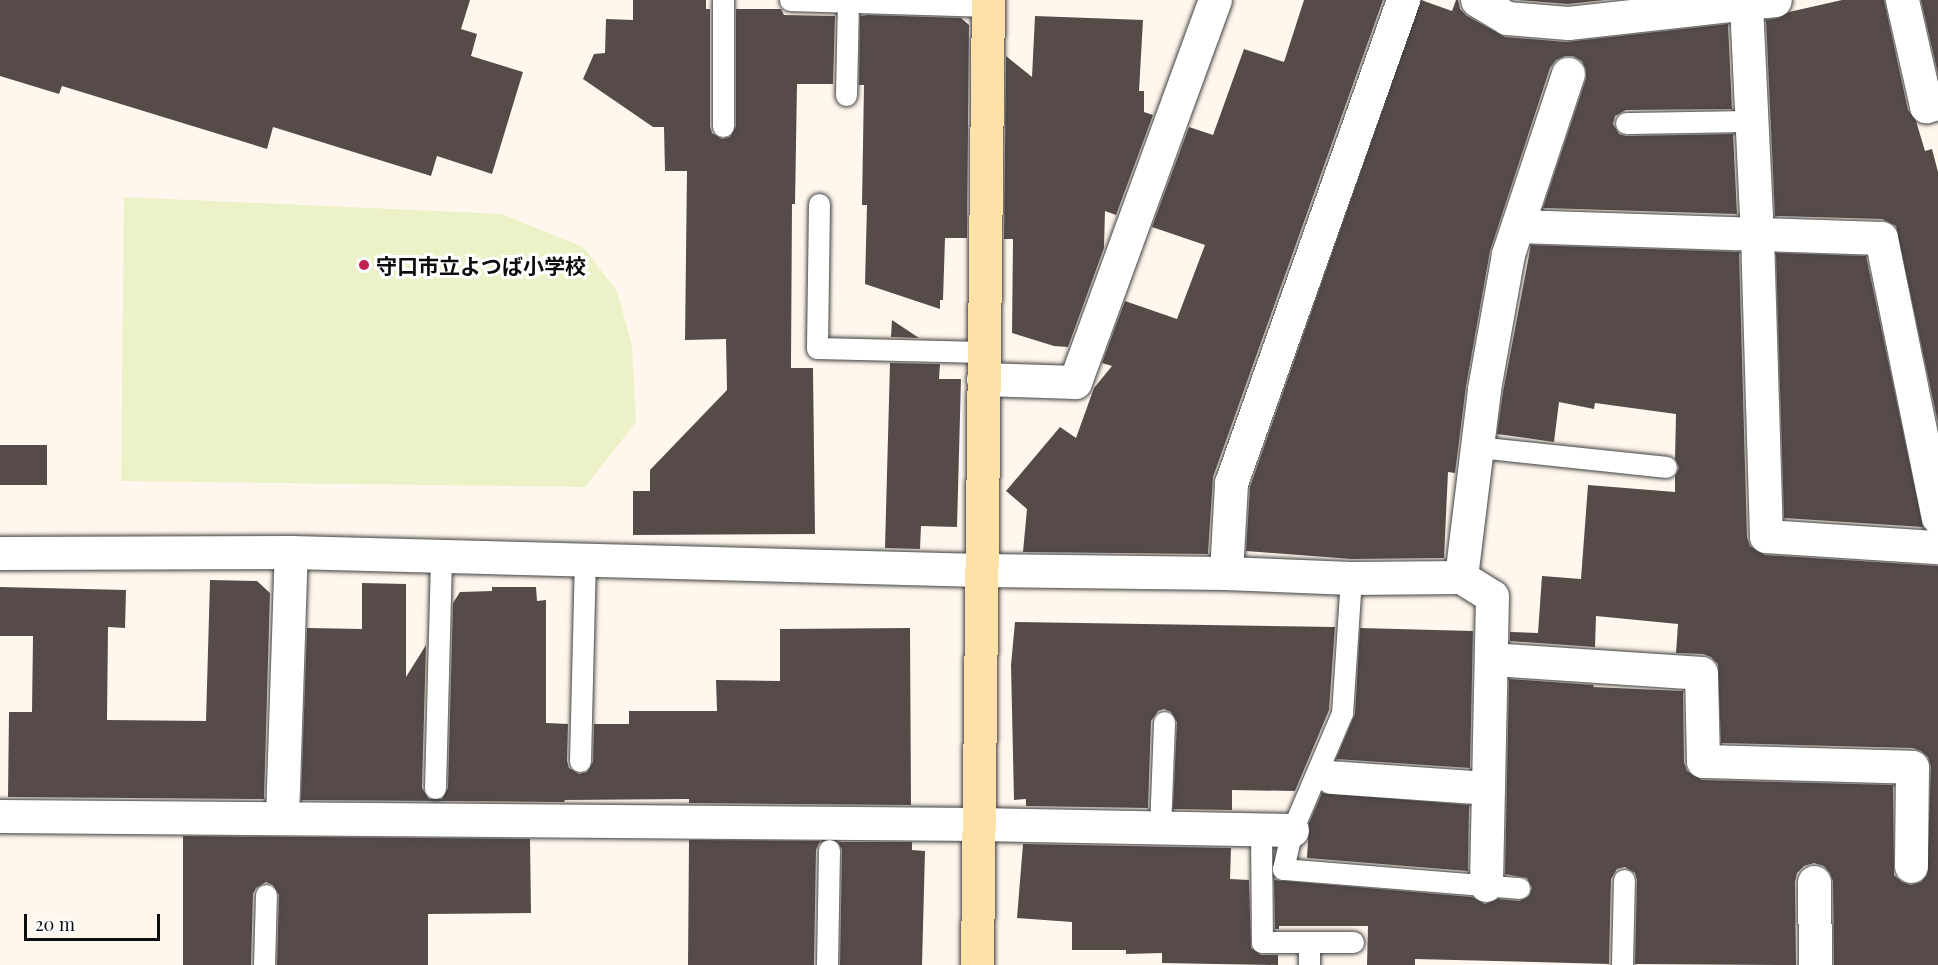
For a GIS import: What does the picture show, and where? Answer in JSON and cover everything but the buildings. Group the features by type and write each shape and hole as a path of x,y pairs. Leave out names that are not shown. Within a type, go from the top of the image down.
{"street":[{"path":"983,366 1076,382 1215,0"},
{"path":"1226,573 1231,483 1402,0"},
{"path":"1477,0 1507,18 1568,23 1761,2 1751,121 1757,235 1766,536 1938,547"},
{"path":"1902,0 1926,106 1938,103"},
{"path":"977,965 988,3"},
{"path":"1461,577 1484,389 1508,254 1569,74"},
{"path":"1518,226 1881,238 1938,517"},
{"path":"0,553 291,552 981,570 1226,573 1351,579 1461,577 1492,596 1486,885"},
{"path":"282,817 291,552"},
{"path":"1491,659 1701,673 1703,760 1912,767 1911,866"},
{"path":"1322,777 1488,788"},
{"path":"0,816 978,824 1276,830"},
{"path":"1814,882 1815,965"}],"lane":[{"path":"723,0 723,126"},
{"path":"790,0 988,3"},
{"path":"846,95 848,2"},
{"path":"1626,123 1751,121"},
{"path":"819,204 817,348 983,366"},
{"path":"1477,447 1666,467"},
{"path":"435,788 441,555"},
{"path":"580,761 585,560"},
{"path":"1351,579 1342,713 1322,777 1276,830 1262,942 1353,942"},
{"path":"1160,828 1164,722"},
{"path":"1276,830 1283,869 1519,888"},
{"path":"827,965 829,850"},
{"path":"1622,965 1624,880"},
{"path":"264,965 266,895"},
{"path":"1309,942 1309,965"}],"green space":[{"path":"124,197 502,214 583,247 617,291 632,346 636,422 585,487 121,481"}],"place":[{"name":"守口市立よつば小学校","path":"364,265"}]}
